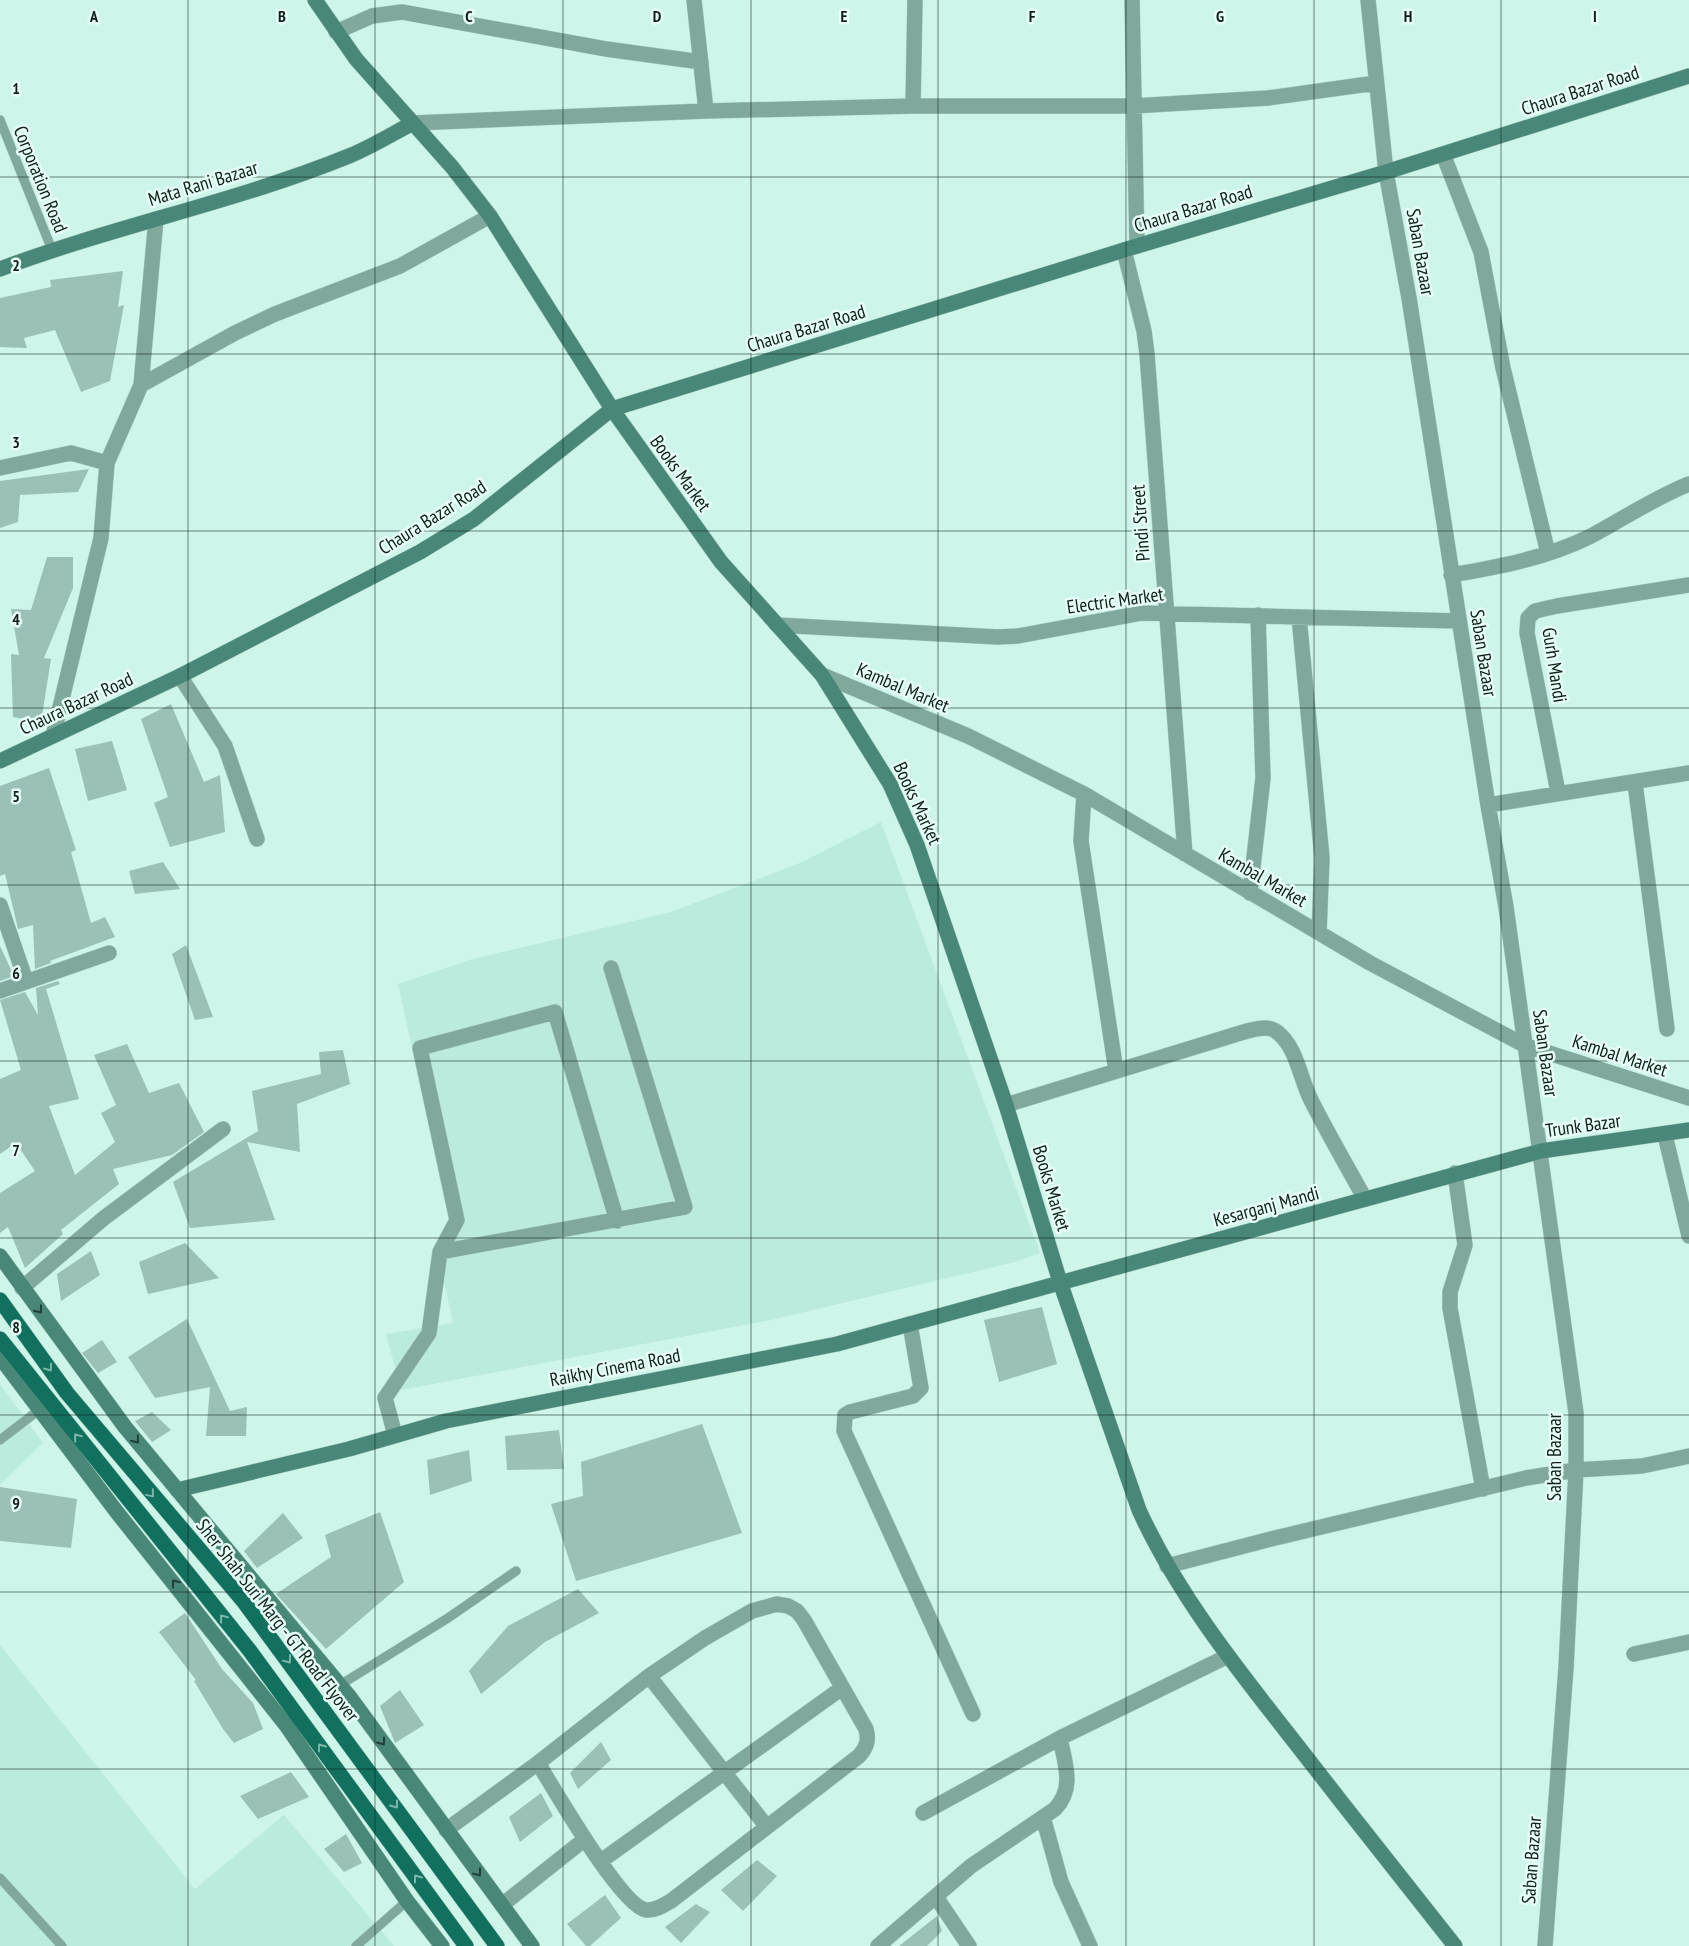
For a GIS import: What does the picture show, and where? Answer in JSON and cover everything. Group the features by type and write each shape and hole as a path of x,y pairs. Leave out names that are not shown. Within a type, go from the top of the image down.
{"main road":[{"name":"Sher Shah Suri Marg - GT Road Flyover","path":"0,1300 67,1394 244,1602 498,1946"},
{"path":"0,1339 250,1650 466,1946"}],"street":[{"name":"Books Market","path":"315,0 356,59 452,167 490,216 612,410 721,562 822,675 890,784 906,816 1006,1105 1060,1282 1139,1510 1167,1566 1228,1656 1455,1946"},
{"path":"694,0 706,111"},
{"path":"913,106 915,0"},
{"name":"Pindi Street","path":"1132,0 1133,106 1130,248 1147,354 1185,854"},
{"name":"Saban Bazaar","path":"1368,0 1386,172 1409,298 1451,576 1506,908 1576,1414 1576,1470 1566,1668 1545,1946"},
{"path":"336,32 372,16 402,12 606,49 700,62"},
{"name":"Chaura Bazar Road","path":"0,761 180,676 420,552 474,519 612,410 1130,248 1386,172 1689,76"},
{"path":"413,123 706,111 913,106 1133,106 1268,98 1376,83"},
{"name":"Mata Rani Bazaar","path":"0,269 52,250 296,176 351,155 413,123"},
{"path":"1442,154 1481,252 1503,368 1548,553"},
{"path":"141,385 235,333 275,314 400,266 490,216"},
{"path":"53,736 100,538 107,463 141,385 156,219"},
{"path":"0,468 71,453 107,463"},
{"path":"1451,576 1509,565 1548,553 1590,536 1689,484"},
{"name":"Gurh Mandi","path":"1558,792 1527,633 1528,618 1536,611 1557,606 1689,586"},
{"name":"Electric Market","path":"777,625 997,637 1018,636 1110,617 1167,612 1459,621"},
{"path":"1250,893 1263,778 1258,615"},
{"path":"1299,617 1322,858 1319,933"},
{"name":"Kambal Market","path":"822,675 968,736 1084,794 1370,963 1524,1045 1689,1098"},
{"path":"180,676 225,746 257,839"},
{"path":"1488,805 1558,792 1635,783 1689,772"},
{"path":"1635,783 1667,1029"},
{"path":"1084,794 1081,842 1116,1071"},
{"path":"0,905 26,981"},
{"path":"0,991 109,953"},
{"path":"440,1252 685,1207 611,968"},
{"path":"395,1436 385,1398 430,1333 440,1252 457,1220 420,1048 555,1012 617,1221"},
{"path":"1006,1105 1247,1031 1263,1028 1275,1030 1284,1038 1291,1049 1312,1102 1365,1199"},
{"path":"22,1288 104,1218 222,1129"},
{"name":"Trunk Bazar","path":"1483,1165 1541,1151 1665,1135 1689,1130"},
{"path":"1665,1135 1689,1236"},
{"name":"Kesarganj Mandi","path":"1060,1282 1483,1165"},
{"path":"1455,1173 1465,1245 1450,1292 1450,1308 1483,1489"},
{"path":"0,1256 125,1427 340,1685 532,1946"},
{"name":"Raikhy Cinema Road","path":"177,1490 395,1436 446,1421 837,1344 1060,1282"},
{"path":"910,1324 921,1388 913,1396 850,1412 845,1415 844,1431 973,1714"},
{"path":"0,1357 116,1511 286,1725 407,1901 442,1946"},
{"path":"1167,1566 1526,1478 1576,1470 1642,1466 1689,1456"},
{"path":"446,1830 538,1763 649,1676 683,1652 752,1611 777,1604 788,1606 797,1611 866,1729 868,1738 866,1748 859,1756 671,1901 657,1908 646,1910 628,1898 585,1839 538,1763"},
{"path":"1634,1654 1689,1642"},
{"path":"923,1813 1060,1738 1228,1656"},
{"path":"649,1676 767,1827"},
{"path":"601,1861 842,1688"},
{"path":"878,1946 970,1866 1043,1817 1063,1801 1068,1782 1060,1738"},
{"path":"1043,1817 1062,1882 1090,1946"},
{"path":"502,1905 585,1839"},
{"path":"936,1897 969,1946"}],"lane":[{"name":"Corporation Road","path":"0,120 52,250"},
{"path":"0,1440 39,1410"},
{"path":"340,1685 448,1618 516,1571"},
{"path":"0,1878 62,1946"},
{"path":"356,1946 407,1901"}],"shaded area":[{"path":"881,822 1040,1253 1015,1262 771,1320 401,1390 386,1334 453,1323 437,1250 453,1235 398,984 473,959 671,912 800,863"},
{"path":"0,1384 43,1443 0,1485"},
{"path":"0,1645 195,1889 284,1815 394,1946 0,1946"}],"building":[{"path":"123,271 118,307 124,305 110,381 81,392 55,330 24,338 27,348 0,347 0,298 51,287 50,280"},
{"path":"89,469 78,492 20,495 18,522 0,528 0,481"},
{"path":"47,557 73,557 73,588 44,658 51,659 41,722 13,717 11,654 19,655 11,609 31,610"},
{"path":"171,704 204,782 220,775 225,832 170,847 154,803 168,797 141,719"},
{"path":"112,741 127,790 88,801 75,749"},
{"path":"49,768 76,850 71,852 91,923 105,917 115,937 50,961 51,963 35,969 33,925 18,929 5,874 0,876 0,786"},
{"path":"163,862 180,889 135,894 129,871"},
{"path":"186,945 213,1017 195,1020 172,954"},
{"path":"0,946 14,976 0,981"},
{"path":"58,981 60,984 46,989 79,1099 49,1106 75,1175 115,1142 101,1113 116,1105 94,1055 127,1044 149,1093 179,1083 204,1132 172,1155 113,1169 119,1184 61,1230 63,1234 25,1268 8,1227 0,1233 0,1193 35,1171 16,1143 0,1154 0,1079 21,1070 0,1000 25,992 38,1015 36,988"},
{"path":"343,1050 350,1084 297,1104 300,1152 247,1142 275,1220 190,1228 173,1182 258,1131 252,1091 321,1074 319,1052"},
{"path":"185,1243 219,1278 148,1294 139,1262"},
{"path":"91,1251 100,1275 61,1301 57,1274"},
{"path":"1042,1307 1057,1364 999,1382 984,1320"},
{"path":"187,1319 230,1411 247,1407 246,1436 206,1436 210,1387 155,1398 128,1357"},
{"path":"102,1340 117,1362 98,1373 82,1353"},
{"path":"152,1412 171,1430 152,1442 135,1421"},
{"path":"702,1424 742,1533 576,1581 551,1504 583,1496 581,1462"},
{"path":"559,1430 564,1469 507,1470 505,1436"},
{"path":"469,1450 472,1481 430,1495 427,1460"},
{"path":"0,1487 77,1499 71,1548 0,1541"},
{"path":"380,1512 404,1582 326,1649 276,1594 331,1557 325,1535"},
{"path":"283,1513 303,1538 257,1568 244,1551"},
{"path":"578,1589 599,1613 545,1642 481,1694 469,1671 508,1626"},
{"path":"185,1613 222,1669 253,1703 263,1729 234,1743 223,1729 194,1681 196,1680 159,1632"},
{"path":"400,1690 424,1725 395,1743 380,1706"},
{"path":"601,1742 611,1760 578,1789 570,1773"},
{"path":"291,1772 309,1797 258,1819 240,1796"},
{"path":"541,1793 553,1816 520,1842 509,1817"},
{"path":"346,1834 362,1863 344,1872 324,1849"},
{"path":"757,1860 777,1876 743,1911 721,1890"},
{"path":"605,1895 621,1918 590,1946 586,1946 567,1924"},
{"path":"696,1904 710,1912 681,1943 665,1927"},
{"path":"937,1916 942,1931 927,1946 899,1946"}]}
